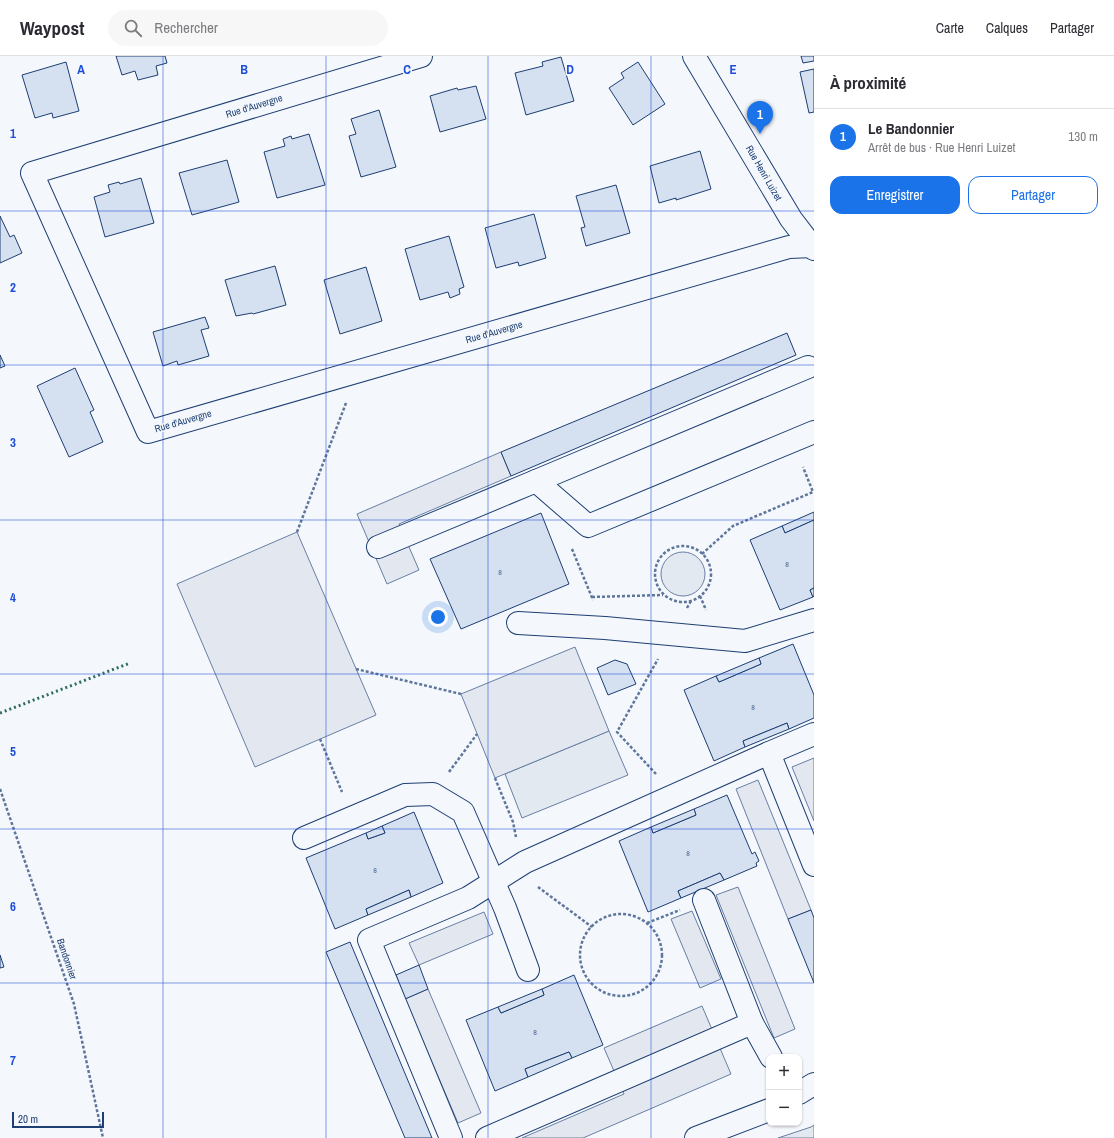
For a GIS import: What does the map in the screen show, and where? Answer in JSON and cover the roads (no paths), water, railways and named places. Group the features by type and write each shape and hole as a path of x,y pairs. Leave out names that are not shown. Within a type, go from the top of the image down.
{"street":[{"name":"Rue d'Auvergne","path":"421,56 32,173 148,432 789,247 814,247"},
{"name":"Rue Henri Luizet","path":"694,56 791,219 814,247"},
{"path":"378,547 808,367"},
{"path":"536,481 588,526 814,432"},
{"path":"518,623 605,628 745,642 814,620"},
{"path":"451,1138 369,940 468,898 525,862 814,734"},
{"path":"769,753 814,865"},
{"path":"304,838 405,795 432,794 463,812 505,908 528,970"},
{"path":"704,900 752,1023 769,1054"},
{"path":"487,1138 752,1023"},
{"path":"696,1138 766,1111"}],"place":[{"name":"Le Bandonnier","path":"760,134"}]}
